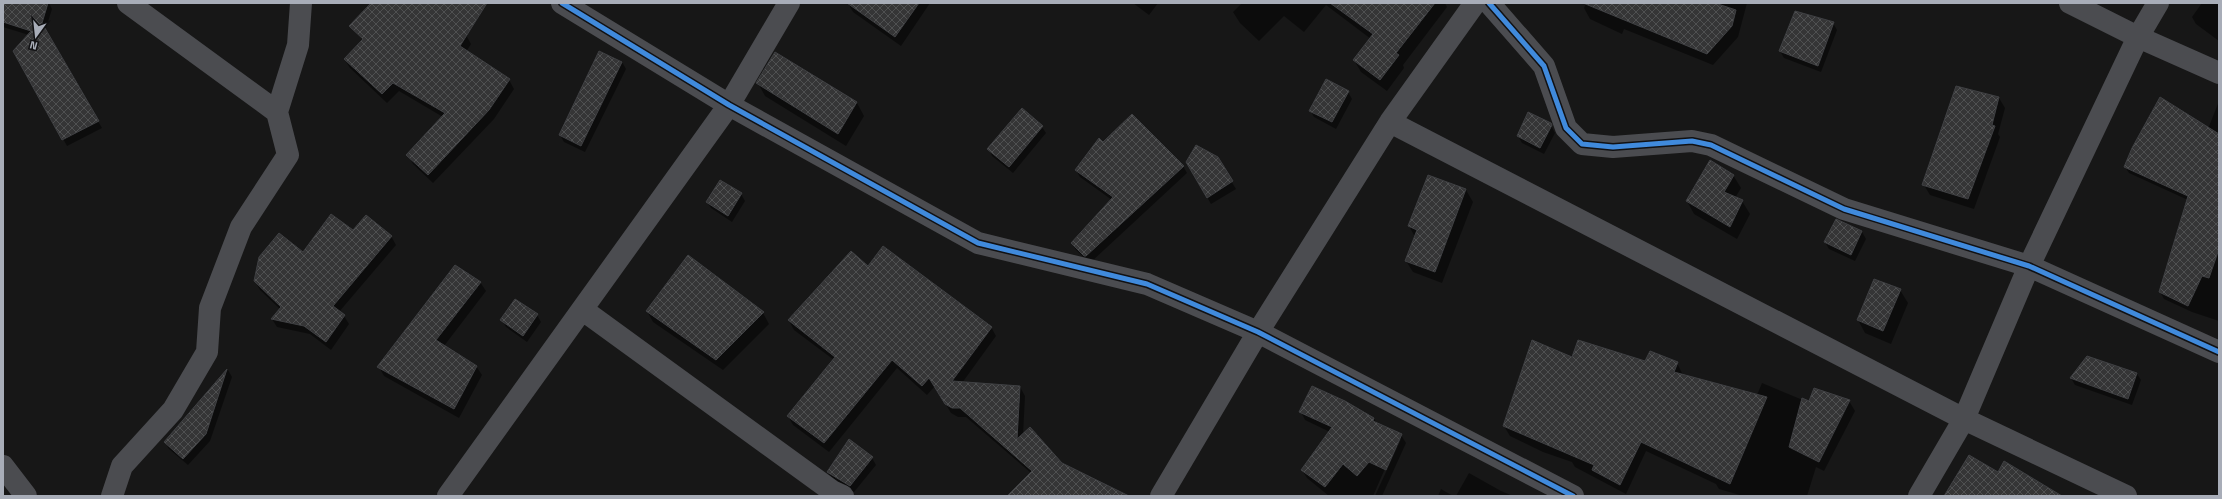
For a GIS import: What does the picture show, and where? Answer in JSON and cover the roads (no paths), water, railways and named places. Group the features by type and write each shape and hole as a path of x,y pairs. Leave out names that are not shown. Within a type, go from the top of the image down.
{"street":[{"path":"128,3 277,112"},
{"path":"112,496 122,466 173,410 207,352 210,308 241,227 288,155 277,112 298,45 301,3"},
{"path":"562,3 729,105 978,243 1147,284 1258,332 1573,496"},
{"path":"448,496 729,105 789,3"},
{"path":"1161,496 1258,332 1390,122 1475,3"},
{"path":"1489,3 1544,66 1566,128 1582,144 1613,147 1692,141 1711,145 1844,209 2029,266 2219,352"},
{"path":"2070,3 2138,37 2219,73"},
{"path":"1918,496 1964,419 2029,266 2138,37 2158,3"},
{"path":"1390,122 1964,419 2126,496"},
{"path":"583,310 832,491 842,496"},
{"path":"3,466 26,496"}]}
